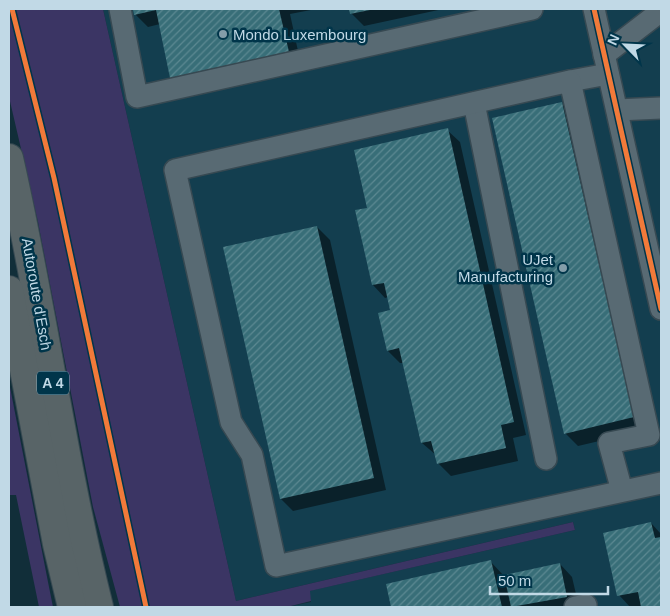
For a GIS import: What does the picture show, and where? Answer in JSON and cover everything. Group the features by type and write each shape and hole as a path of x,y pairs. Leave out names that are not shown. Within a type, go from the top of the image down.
{"highway":[{"name":"Autoroute d'Esch","path":"9,158 25,231 82,539 99,607"},
{"name":"Autoroute d'Esch","path":"9,290 57,544 72,607"},
{"name":"A 4","path":"82,539 104,607"}],"street":[{"path":"120,9 137,97 532,9"},
{"path":"594,9 661,309"},
{"path":"661,11 606,65 570,81 175,170 231,422 252,455 276,566 661,483"},
{"path":"570,81 649,435 609,444 622,491"},
{"path":"474,103 546,459"},
{"path":"616,110 661,108"}],"shaded area":[{"path":"9,9 103,9 236,601 573,522 575,530 310,591 311,601 287,607 120,607 93,507 38,222 9,97"},
{"path":"103,9 661,9 661,607 287,607 311,602 309,591 575,530 573,522 236,601"},
{"path":"9,382 53,607 39,607 16,495 9,495"}],"building":[{"name":"Mondo Luxembourg","path":"133,9 279,9 289,52 170,78 156,10 134,15"},
{"name":"Mondo Luxembourg","path":"349,9 370,9 370,10 350,14"},
{"name":"UJet Manufacturing","path":"562,102 634,417 564,434 492,118"},
{"path":"448,128 514,422 501,425 506,448 437,464 431,441 421,443 399,348 387,351 378,313 390,310 384,283 372,285 355,210 367,208 354,150"},
{"path":"317,226 374,478 280,499 223,247"},
{"path":"651,522 655,538 661,537 661,607 641,607 638,592 617,596 603,533"},
{"path":"491,560 502,607 391,607 386,584"},
{"path":"560,563 567,597 511,607 504,575"}],"cycle path":[{"path":"12,9 54,178 146,607"},
{"path":"594,9 661,309"}],"place":[{"name":"Mondo Luxembourg","path":"223,34"},
{"name":"UJet Manufacturing","path":"563,268"}]}
